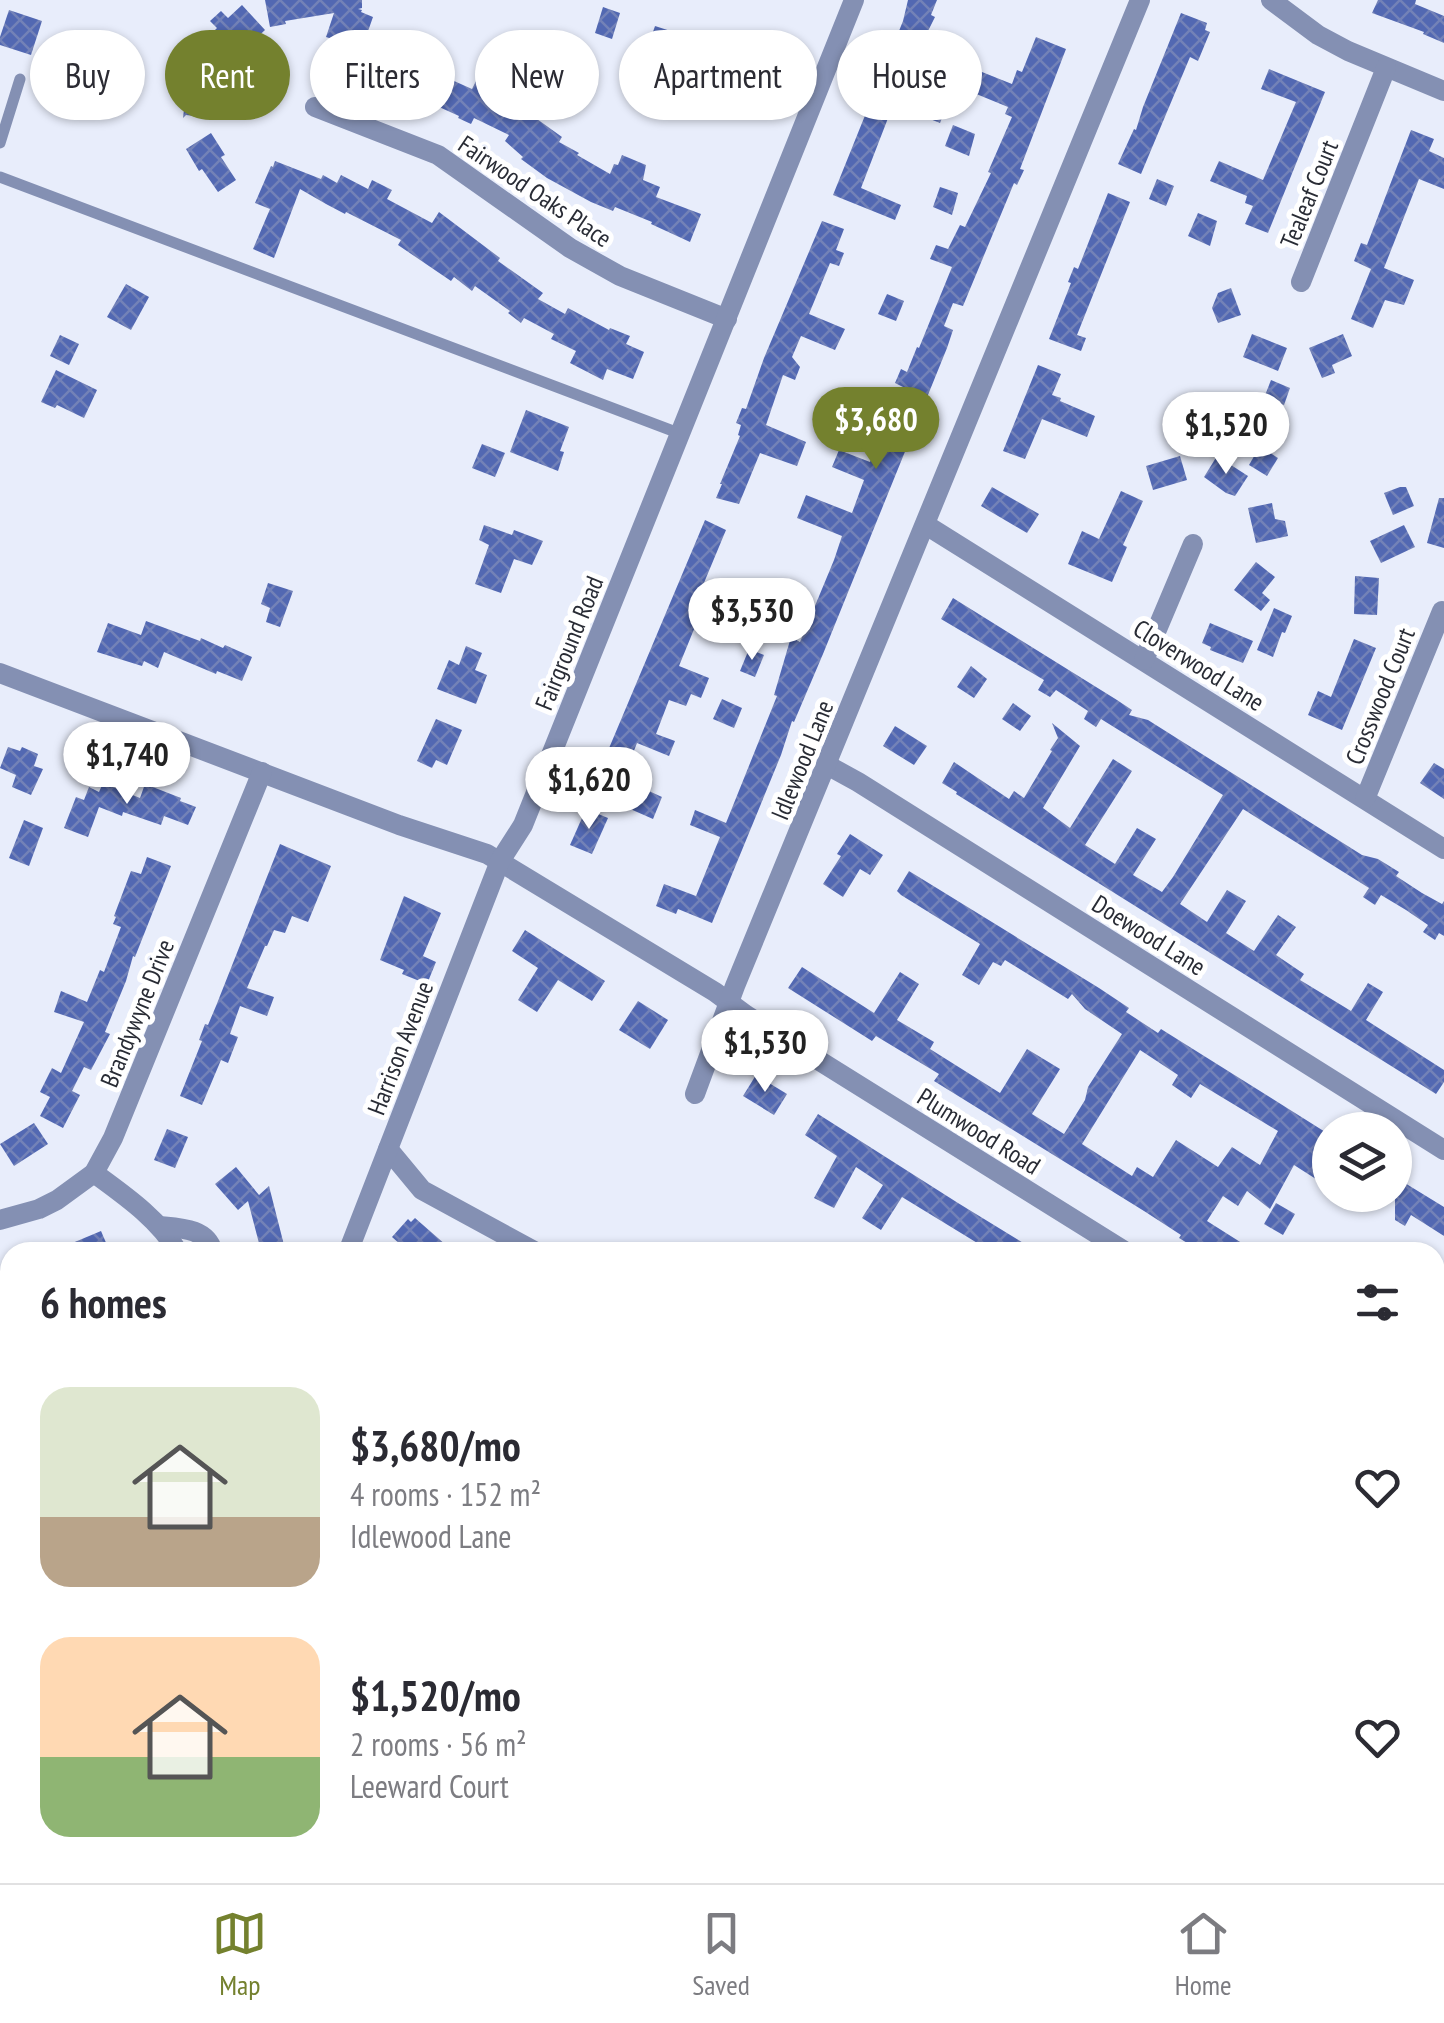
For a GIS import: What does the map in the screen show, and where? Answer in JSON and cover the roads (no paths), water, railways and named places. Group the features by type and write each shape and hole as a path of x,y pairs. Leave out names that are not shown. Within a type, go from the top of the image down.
{"street":[{"name":"Fairground Road","path":"500,861 523,825 854,0"},
{"name":"Idlewood Lane","path":"695,1094 1140,0"},
{"path":"1270,0 1348,51 1444,91"},
{"name":"Tealeaf Court","path":"1300,282 1386,68"},
{"name":"Fairwood Oaks Place","path":"350,120 438,155 570,248 620,276 727,319"},
{"name":"Cloverwood Lane","path":"926,525 1444,848"},
{"path":"1144,660 1193,544"},
{"name":"Crosswood Court","path":"1364,799 1442,612"},
{"path":"0,673 500,861"},
{"name":"Doewood Lane","path":"827,765 1444,1150"},
{"name":"Brandywyne Drive","path":"0,1220 40,1208 94,1173 113,1138 262,772"},
{"name":"Plumwood Road","path":"500,861 1110,1242"},
{"name":"Harrison Avenue","path":"352,1242 500,861"},
{"path":"388,1149 422,1190 518,1242"},
{"path":"94,1173 159,1226 172,1242"},
{"path":"159,1226 199,1233 209,1242"}],"lane":[{"path":"0,144 20,80"},
{"path":"0,177 681,434"}]}
